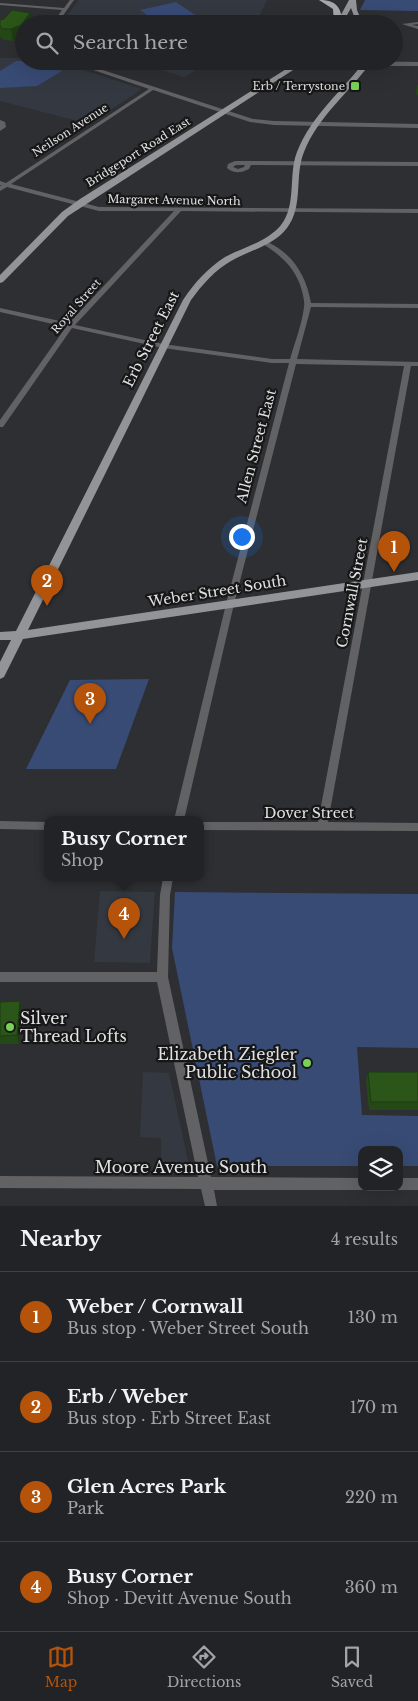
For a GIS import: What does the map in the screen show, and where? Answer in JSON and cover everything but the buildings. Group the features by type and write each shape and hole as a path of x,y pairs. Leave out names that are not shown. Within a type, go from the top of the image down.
{"highway":[{"path":"323,0 337,8 339,15"}],"main road":[{"path":"344,15 352,0"},
{"path":"352,0 356,15"},
{"name":"Bridgeport Road East","path":"0,280 78,204 290,70"},
{"name":"Erb Street East","path":"0,674 187,300 208,274 230,258 262,242 283,228 292,211 297,163 313,124 359,70"},
{"name":"Weber Street South","path":"0,636 20,636 418,576"}],"street":[{"path":"20,5 28,0"},
{"path":"61,15 72,0"},
{"path":"0,4 65,9"},
{"path":"418,23 404,24 418,28"},
{"path":"403,63 418,64"},
{"path":"96,70 252,121 418,126"},
{"name":"Neilson Avenue","path":"0,189 3,184 152,89"},
{"path":"0,122 3,123 3,127 0,129"},
{"path":"248,163 418,164"},
{"name":"Margaret Avenue North","path":"3,184 99,208 418,211"},
{"name":"Royal Street","path":"0,425 70,326 178,210"},
{"name":"Allen Street East","path":"180,816 230,604 308,305 304,281 296,267 283,255 262,242"},
{"path":"308,305 418,306"},
{"path":"0,310 163,346 292,362 418,364"},
{"name":"Cornwall Street","path":"322,827 408,364"},
{"path":"0,825 44,826"},
{"name":"Dover Street","path":"204,826 418,827"},
{"path":"167,881 164,895 162,977 211,1206"},
{"path":"0,977 162,977"},
{"name":"Moore Avenue South","path":"0,1182 358,1184"},
{"path":"403,1184 418,1184"}],"shaded area":[{"path":"79,0 267,0 260,15 67,15"},
{"path":"365,0 418,0 418,11 360,10"},
{"path":"176,2 195,15 147,15 140,10"},
{"path":"0,58 15,58 15,70 84,70 142,89 89,124 0,101"},
{"path":"15,62 15,70 62,71 37,86 0,88 0,71"},
{"path":"162,70 196,70 184,77"},
{"path":"149,679 116,769 26,769 70,680"},
{"path":"100,891 155,892 150,963 94,962"},
{"name":"Elizabeth Ziegler Public School","path":"175,892 418,894 418,1048 357,1047 362,1115 418,1116 418,1166 403,1166 403,1146 358,1146 358,1166 217,1166 172,948"},
{"path":"143,1072 169,1073 189,1165 161,1164 161,1138 140,1137"}],"place":[{"name":"Erb / Terrystone","path":"355,86"},
{"name":"Weber / Cornwall","path":"394,572"},
{"name":"Erb / Weber","path":"47,606"},
{"name":"Glen Acres Park","path":"90,724"},
{"name":"Busy Corner","path":"124,939"},
{"name":"Silver Thread Lofts","path":"10,1027"},
{"name":"Elizabeth Ziegler Public School","path":"307,1063"}]}
